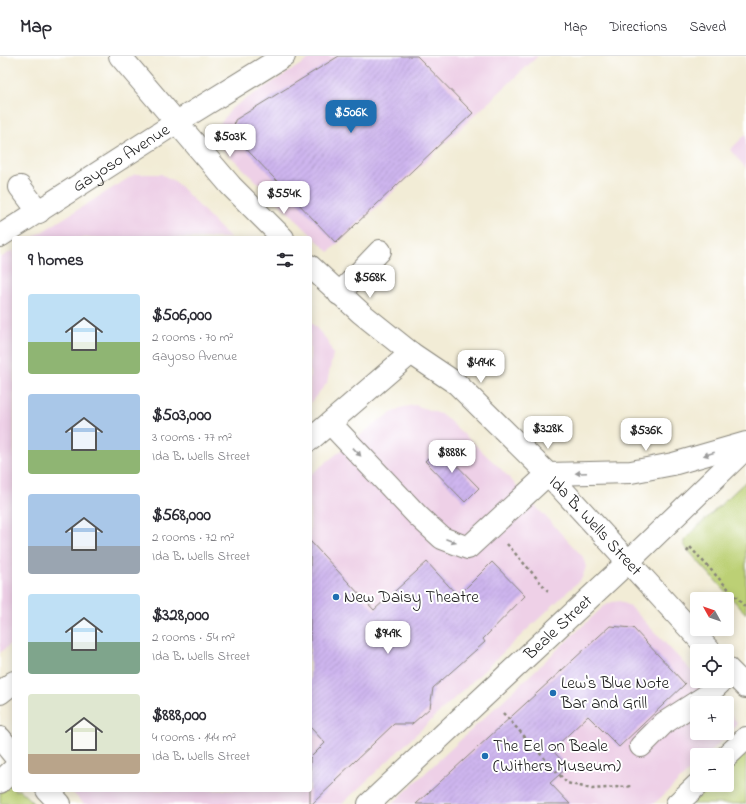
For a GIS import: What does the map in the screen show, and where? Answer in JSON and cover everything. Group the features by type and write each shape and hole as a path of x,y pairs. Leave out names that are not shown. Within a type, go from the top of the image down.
{"street":[{"path":"120,56 231,186 281,236"},
{"name":"Gayoso Avenue","path":"0,236 177,122 284,56"},
{"path":"20,187 39,212"},
{"path":"339,294 380,251"},
{"name":"Ida B. Wells Street","path":"312,268 339,294 410,353 457,384 548,474 630,561 704,644"},
{"path":"312,438 331,424 410,353"},
{"path":"331,424 442,538 468,548 548,474 631,472 674,464 746,443"},
{"name":"Beale Street","path":"369,804 630,561 746,448"},
{"path":"0,693 12,684"},
{"path":"641,746 664,723 717,688"},
{"path":"0,738 12,753"},
{"path":"734,749 746,738"},
{"path":"0,782 12,771"},
{"path":"49,792 60,804"},
{"path":"678,804 690,792"}],"path":[{"path":"506,544 548,591"},
{"path":"687,552 690,547 746,608"},
{"path":"486,695 567,783 592,789 633,786"}],"shaded area":[{"path":"314,56 538,56 329,252 223,149 218,136 220,124 232,108"},
{"path":"746,134 746,168 730,150"},
{"path":"135,174 161,174 176,182 228,236 35,236"},
{"path":"12,251 12,643 0,653 0,258"},
{"path":"312,323 328,341 333,354 327,383 312,401"},
{"path":"415,405 443,415 501,469 583,557 586,567 582,578 342,804 84,804 72,792 312,792 312,473 378,421 400,408"},
{"path":"620,601 632,608 690,670 690,688 708,688 715,696 690,696 690,740 722,740 714,748 690,748 690,771 654,804 392,804 604,606 612,602"},
{"path":"734,719 737,723 734,728"}],"green space":[{"path":"746,481 746,614 734,601 734,592 726,592 684,546 684,541"},
{"path":"746,754 746,804 691,804 704,792 734,792 734,764"},
{"path":"0,769 12,781 12,792 22,792 34,804 0,804"}],"building":[{"path":"339,56 417,56 473,113 336,243 233,135 235,120"},
{"path":"439,447 479,488 465,502 425,461"},
{"path":"312,543 374,610 427,562 458,596 492,562 525,596 483,639 485,642 433,688 430,708 412,724 394,724 312,804 310,804 310,792 312,792 312,756 325,743 312,729"},
{"path":"610,626 633,628 685,684 619,747 588,716 552,750 568,767 550,783 570,804 416,804"}],"place":[{"name":"New Daisy Theatre","path":"336,597"},
{"name":"Lew's Blue Note Bar and Grill","path":"553,693"},
{"name":"The Eel on Beale (Withers Museum)","path":"485,756"}]}
